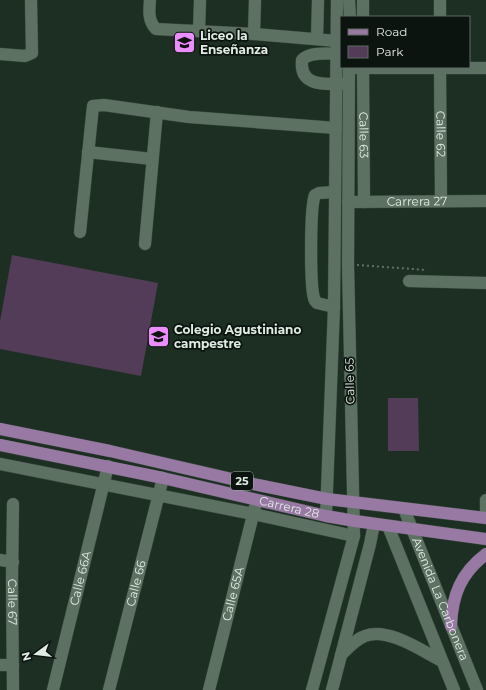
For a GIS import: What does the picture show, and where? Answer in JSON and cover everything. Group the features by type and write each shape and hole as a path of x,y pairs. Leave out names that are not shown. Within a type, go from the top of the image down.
{"main road":[{"name":"Carrera 28","path":"0,429 110,451 327,499 486,518"},
{"name":"Carrera 28","path":"0,445 108,466 326,516 486,539"},
{"path":"451,626 453,601 457,590 470,569 486,554"}],"street":[{"path":"0,54 25,56 32,53 31,0"},
{"path":"150,0 149,18 156,29 254,34 337,41"},
{"path":"199,31 200,0"},
{"path":"254,34 255,0"},
{"path":"317,39 318,0"},
{"name":"Calle 65","path":"326,516 334,307 336,84 339,54 337,41 337,0"},
{"path":"350,0 350,16"},
{"path":"363,0 363,16"},
{"path":"440,0 440,16"},
{"path":"339,54 307,56 302,60 302,72 309,80 325,84 349,84"},
{"name":"Calle 65","path":"312,690 354,536 355,521 353,502 348,265 349,68"},
{"path":"363,68 486,68"},
{"name":"Calle 63","path":"363,68 364,202"},
{"name":"Calle 62","path":"440,68 441,202"},
{"path":"80,232 93,106 104,105 189,117 336,128"},
{"path":"145,244 156,112"},
{"path":"88,152 152,159"},
{"path":"334,307 317,303 314,298 312,221 314,195 319,193 335,192"},
{"name":"Carrera 27","path":"348,202 486,201"},
{"path":"409,281 486,283"},
{"path":"0,464 253,514 354,536"},
{"name":"Calle 66A","path":"53,690 108,466"},
{"name":"Calle 66","path":"109,690 163,478"},
{"name":"Calle 65A","path":"210,690 257,499"},
{"path":"486,500 486,518"},
{"name":"Calle 67","path":"13,504 13,690"},
{"name":"Avenida La Carbonera","path":"404,509 476,690"},
{"path":"332,690 374,524"},
{"name":"Avenida La Carbonera","path":"388,526 454,690"},
{"path":"0,560 13,562"},
{"path":"341,655 364,636 375,633 396,637 442,661"},
{"path":"0,665 13,665"}],"path":[{"path":"348,265 433,270"}],"green space":[{"path":"12,255 158,283 141,376 0,349 0,321"},
{"path":"388,398 418,398 419,451 388,451"}],"place":[{"name":"Liceo la Enseñanza","path":"184,43"},
{"name":"Colegio Agustiniano campestre","path":"159,337"}]}
